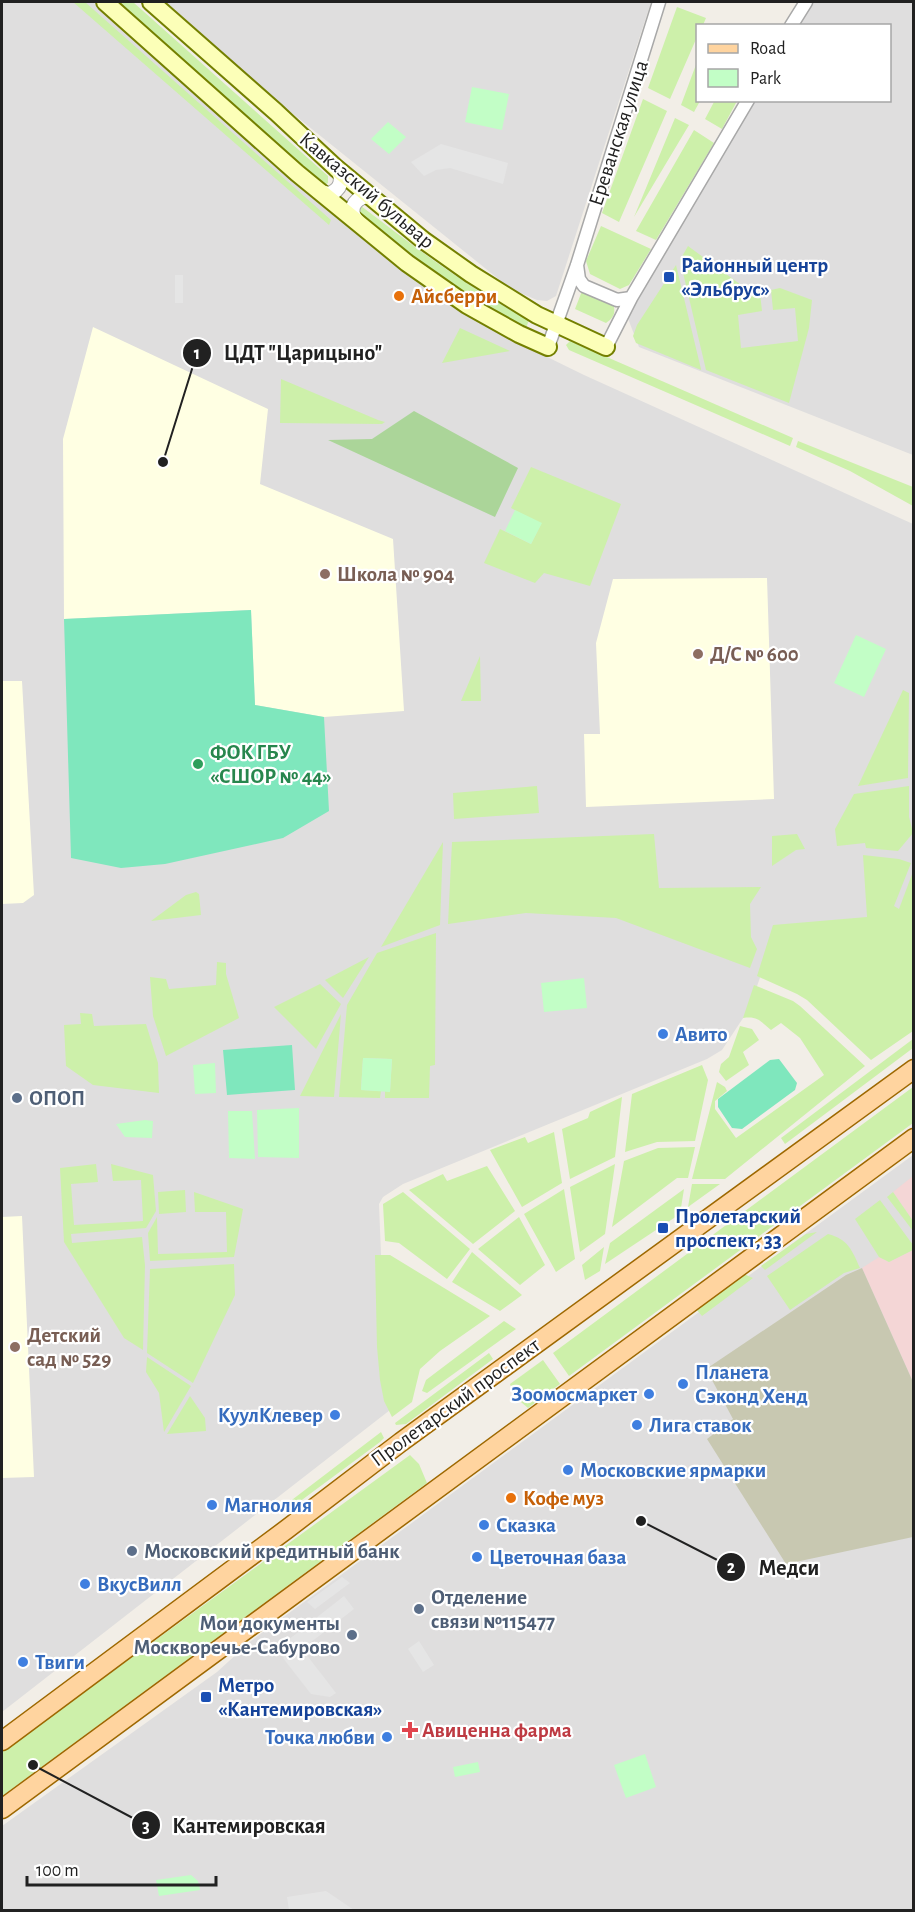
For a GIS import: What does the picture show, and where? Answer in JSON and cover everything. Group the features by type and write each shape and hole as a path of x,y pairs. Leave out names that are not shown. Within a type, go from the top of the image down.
{"main road":[{"name":"Кавказский бульвар","path":"105,2 318,191 407,263 467,305 519,334 548,347"},
{"name":"Кавказский бульвар","path":"151,2 336,168 423,240 471,274 537,315 606,347"},
{"name":"Пролетарский проспект","path":"2,1741 400,1442 914,1069"},
{"path":"2,1809 914,1138"}],"street":[{"name":"Ереванская улица","path":"548,347 577,265 659,2"},
{"path":"792,24 806,2"},
{"path":"606,347 631,298 747,102"},
{"path":"318,191 328,194 337,190 341,181 336,168"},
{"path":"358,222 352,214 353,204 356,200 366,196 375,199"},
{"path":"577,265 579,279 584,286 617,300 631,298"}],"shaded area":[{"path":"2,2 93,2 289,176 423,285 492,330 584,375 913,524 913,921 776,932 749,1009 722,1050 707,1059 403,1184 383,1197 379,1204 386,1382 399,1403 2,1712"},
{"path":"166,2 651,2 556,296 547,301 537,300 511,289 282,105"},
{"path":"813,2 913,2 913,455 639,347 627,316 754,102 891,102 891,24 800,24"},
{"path":"441,144 508,163 503,184 450,168 436,170 424,176 411,162"},
{"path":"175,275 183,275 183,303 175,303"},
{"path":"93,327 268,409 260,484 393,539 404,711 324,717 255,705 251,610 64,619 63,439"},
{"path":"767,578 774,799 586,807 584,734 600,734 596,643 613,579"},
{"path":"2,681 22,681 34,895 23,903 2,904"},
{"path":"913,1155 913,1910 2,1910 2,1826 217,1672 251,1641"},
{"path":"913,1176 913,1221 893,1192"},
{"name":"Детский сад № 529","path":"22,1216 34,1477 2,1478 2,1217"},
{"path":"913,1250 913,1382 862,1268 879,1257 889,1262"},
{"path":"862,1268 913,1382 913,1537 786,1564 707,1439 733,1419 706,1369 846,1275"},
{"path":"342,1577 350,1583 315,1609 307,1602"},
{"path":"344,1596 354,1609 302,1649 336,1693 330,1697 311,1694 283,1658 289,1653 283,1644"},
{"path":"419,1641 434,1665 423,1672 408,1649"},
{"path":"326,1891 354,1910 289,1910 287,1897"}],"green space":[{"path":"73,2 85,2 331,220 329,225"},
{"path":"118,2 133,2 328,176 328,183 323,186 319,185"},
{"path":"677,7 706,18 703,24 696,24 696,39 670,99 648,88"},
{"path":"696,65 696,102 699,102 694,112 681,105"},
{"path":"472,87 509,94 502,130 465,122"},
{"path":"643,99 667,111 619,222 602,213"},
{"path":"714,102 736,102 722,129 705,119"},
{"path":"675,118 689,125 634,217"},
{"path":"388,122 406,137 389,154 371,139"},
{"path":"694,130 714,143 656,240 636,231"},
{"path":"361,206 464,281 529,320 526,328 481,303 417,260 356,212"},
{"path":"601,226 651,249 629,285 620,289 590,274 586,261"},
{"path":"688,246 752,293 760,293 762,311 738,315 741,348 798,341 795,308 773,310 771,290 780,288 812,300 809,328 789,403 706,370 680,260"},
{"path":"676,265 701,370 636,343 633,336 637,325"},
{"path":"582,291 613,303 614,315 611,319 606,323 575,309"},
{"path":"460,328 510,351 442,363"},
{"path":"570,341 793,438 790,446 569,350 566,345"},
{"path":"281,379 385,422 382,424 280,423"},
{"path":"414,411 518,468 495,517 328,440 372,439"},
{"path":"798,441 913,487 913,506 850,471 796,447"},
{"path":"531,467 621,504 590,586 544,573 535,583 484,563 500,529 531,544 541,524 511,508"},
{"path":"515,510 542,523 531,544 505,531"},
{"name":"ФОК ГБУ «СШОР № 44»","path":"251,610 255,705 324,717 329,811 283,838 165,864 121,868 71,858 64,619"},
{"path":"856,635 886,649 864,697 834,683"},
{"path":"480,656 481,701 461,701"},
{"path":"903,690 909,693 908,778 858,786"},
{"path":"537,786 539,813 454,819 453,793"},
{"path":"909,786 909,817 913,833 898,851 866,848 865,843 837,846 835,829 854,794"},
{"path":"654,834 659,888 761,887 750,904 751,937 757,949 750,968 616,918 526,913 448,924 452,842"},
{"path":"797,834 805,849 796,850 772,866 772,836"},
{"path":"443,842 440,925 381,947"},
{"path":"863,855 899,859 911,863 894,906 899,909 914,869 913,1031 871,1060 807,1000 757,976 773,925 867,917"},
{"path":"196,892 199,894 201,915 151,921 186,895"},
{"path":"436,933 435,1065 430,1066 429,1098 385,1098 385,1091 390,1092 392,1059 363,1058 361,1090 381,1091 380,1098 339,1097 347,1005 377,953"},
{"path":"369,957 343,998 325,980"},
{"path":"217,962 226,963 226,974 239,1018 166,1056 153,1016 150,977 166,979 169,989 216,985"},
{"path":"584,978 587,1008 544,1012 541,983"},
{"path":"320,984 341,1004 316,1049 274,1007"},
{"path":"754,985 800,1006 865,1066 725,1179 692,1179 717,1082 727,1091 715,1101 715,1109 736,1138 824,1075 800,1038 781,1023 771,1030 756,1019 743,1018"},
{"path":"80,1013 92,1014 94,1026 146,1024 158,1063 159,1093 93,1085 66,1066 64,1025 81,1024"},
{"path":"341,1014 334,1097 300,1096"},
{"path":"740,1026 752,1029 759,1040 743,1052 749,1065 726,1081 719,1072 721,1064 729,1057"},
{"path":"913,1039 913,1048 785,1144 781,1138"},
{"path":"292,1045 295,1090 227,1095 223,1050"},
{"path":"363,1058 392,1059 390,1092 361,1090"},
{"path":"779,1059 797,1083 795,1090 742,1129 732,1128 718,1107 718,1099 770,1060"},
{"path":"215,1063 216,1093 195,1094 193,1065"},
{"path":"702,1065 708,1080 695,1141 657,1142 625,1152 632,1094"},
{"path":"913,1087 913,1123 569,1376 553,1353"},
{"path":"622,1097 615,1157 570,1179 562,1129 588,1118 590,1112"},
{"path":"299,1108 299,1158 258,1157 257,1110"},
{"path":"228,1111 252,1111 255,1159 229,1158"},
{"path":"153,1121 152,1138 125,1137 116,1124"},
{"path":"554,1132 562,1183 522,1207 490,1150 525,1137 528,1143"},
{"path":"695,1147 688,1178 677,1178 612,1227 624,1161 658,1148"},
{"path":"96,1164 98,1182 71,1184 74,1225 143,1221 141,1180 113,1181 111,1164 153,1175 156,1211 146,1228 71,1234 72,1243 142,1237 145,1265 143,1350 124,1338 64,1242 60,1168"},
{"path":"615,1164 605,1234 580,1252 570,1187"},
{"path":"487,1166 515,1211 473,1244 409,1190 443,1174 447,1181"},
{"path":"692,1184 720,1184 688,1207"},
{"path":"564,1189 575,1259 556,1272 524,1214"},
{"path":"684,1189 680,1214 605,1264 610,1243"},
{"path":"185,1190 186,1212 159,1214 158,1192"},
{"path":"194,1192 243,1209 234,1257 150,1261 148,1233 157,1217 158,1254 227,1252 226,1212 195,1212"},
{"path":"403,1192 470,1249 447,1279 399,1243 385,1241 383,1204"},
{"path":"893,1192 913,1221 913,1231 887,1197"},
{"path":"880,1200 913,1245 913,1250 889,1262 879,1257 855,1219"},
{"path":"519,1217 545,1265 520,1285 478,1249"},
{"path":"817,1232 765,1270 761,1266 806,1234"},
{"path":"828,1234 845,1242 860,1268 844,1273 790,1310 767,1276"},
{"path":"604,1247 600,1271 585,1280 582,1265"},
{"path":"472,1252 522,1295 500,1311 452,1282"},
{"path":"375,1255 390,1255 490,1316 440,1351 420,1369 412,1402 392,1417 384,1401 380,1380"},
{"path":"234,1264 235,1295 193,1383 147,1353 150,1269"},
{"path":"744,1274 753,1278 702,1316 696,1309"},
{"path":"504,1321 516,1329 427,1393 422,1391 426,1380"},
{"path":"489,1353 493,1359 406,1424 396,1425 395,1423"},
{"path":"147,1357 191,1386 164,1432 159,1393 146,1372"},
{"path":"543,1360 560,1384 528,1408 515,1397 510,1384"},
{"path":"190,1396 205,1418 206,1431 167,1434"},
{"path":"381,1432 384,1438 380,1442 291,1508 280,1509"},
{"path":"410,1455 419,1464 427,1483 2,1796 2,1752"},
{"path":"645,1754 656,1787 626,1798 614,1765"},
{"path":"478,1762 480,1772 455,1777 453,1767"},
{"path":"191,1875 198,1881 200,1890 159,1896 156,1880"}],"place":[{"name":"Районный центр «Эльбрус»","path":"669,277"},
{"name":"Айсберри","path":"399,296"},
{"name":"ЦДТ \"Царицыно\"","path":"163,462"},
{"name":"Школа № 904","path":"325,574"},
{"name":"Д/C № 600","path":"698,654"},
{"name":"ФОК ГБУ «СШОР № 44»","path":"198,764"},
{"name":"Авито","path":"663,1034"},
{"name":"ОПОП","path":"17,1098"},
{"name":"Пролетарский проспект, 33","path":"663,1228"},
{"name":"Детский сад № 529","path":"15,1347"},
{"name":"Планета Сэконд Хенд","path":"683,1384"},
{"name":"Зоомосмаркет","path":"649,1394"},
{"name":"КуулКлевер","path":"335,1415"},
{"name":"Лига ставок","path":"637,1425"},
{"name":"Московские ярмарки","path":"568,1470"},
{"name":"Кофе муз","path":"511,1498"},
{"name":"Магнолия","path":"212,1505"},
{"name":"Медси","path":"641,1521"},
{"name":"Сказка","path":"484,1525"},
{"name":"Московский кредитный банк","path":"132,1551"},
{"name":"Цветочная база","path":"477,1557"},
{"name":"ВкусВилл","path":"85,1584"},
{"name":"Отделение связи №115477","path":"419,1609"},
{"name":"Мои документы Москворечье-Сабурово","path":"352,1635"},
{"name":"Твиги","path":"23,1662"},
{"name":"Метро «Кантемировская»","path":"206,1697"},
{"name":"Авиценна фарма","path":"410,1730"},
{"name":"Точка любви","path":"387,1737"},
{"name":"Кантемировская","path":"33,1765"}]}
